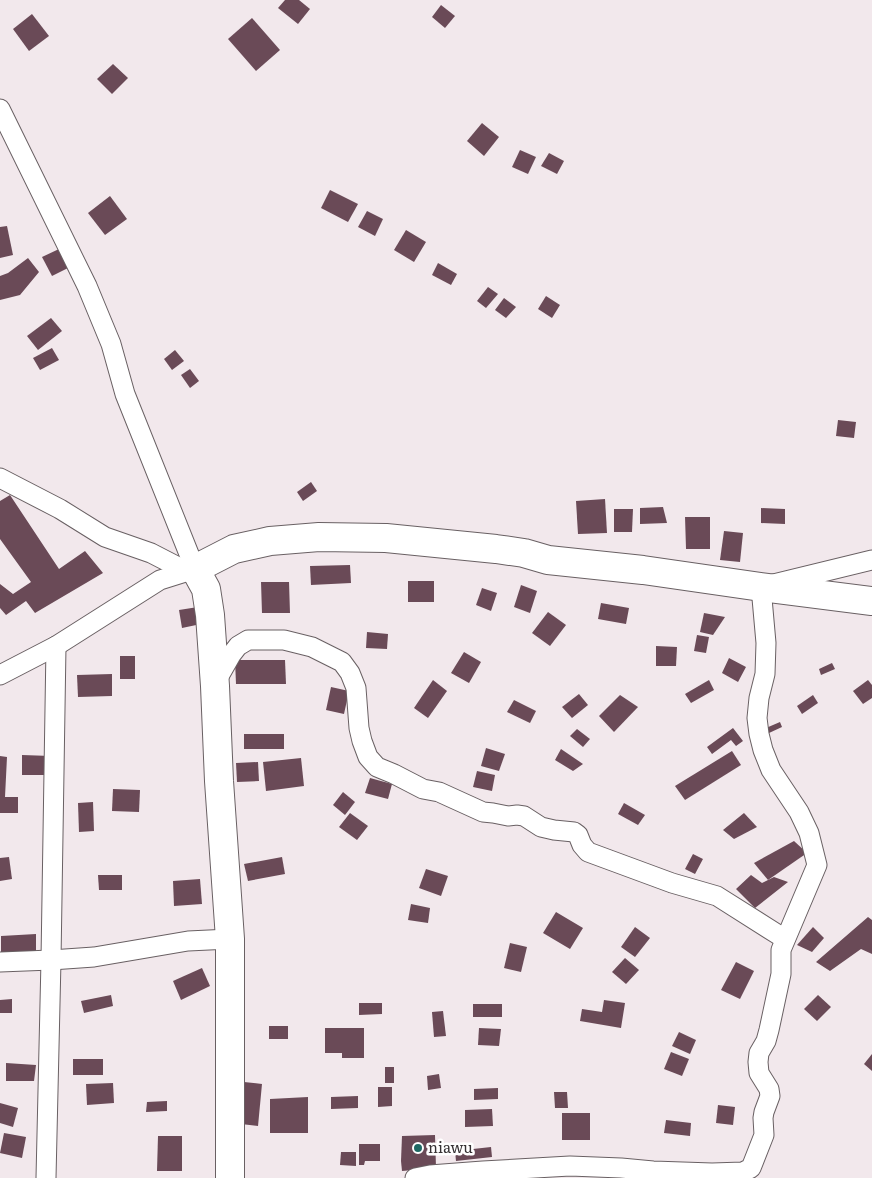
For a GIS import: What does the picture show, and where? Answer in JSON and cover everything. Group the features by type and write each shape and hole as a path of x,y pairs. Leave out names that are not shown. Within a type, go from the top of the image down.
{"street":[{"path":"0,109 87,286 111,344 125,394 191,570 206,590 210,615 215,686 218,781 230,939 230,1178"},
{"path":"0,478 60,509 105,537 150,552 191,570"},
{"path":"0,675 56,646 160,580 191,570 234,549 319,536 386,538 496,549 524,553 548,560 643,570 872,601"},
{"path":"761,587 872,560"},
{"path":"415,1178 484,1170 570,1166 712,1173 743,1172 751,1168 764,1135 763,1118 770,1096 769,1089 759,1074 758,1062 759,1052 766,1042 781,974 781,950 818,865 810,833 799,812 771,770 759,734 757,718 759,698 765,674 766,643 761,587"},
{"path":"215,686 219,676 238,646 248,640 284,640 312,647 342,662 350,673 356,688 359,728 362,741 368,757 376,767 423,789 439,792 483,812 508,816 524,816 541,827 574,832 578,835 582,845 588,852 664,881 717,896 785,939"},
{"path":"46,1178 56,646"},
{"path":"0,962 94,957 188,941 230,939"}],"building":[{"path":"285,0 299,0 310,9 298,24 278,8"},
{"path":"441,5 455,16 445,28 432,17"},
{"path":"32,14 49,36 29,51 13,29"},
{"path":"252,18 280,50 256,71 228,39"},
{"path":"113,64 128,78 112,94 97,79"},
{"path":"482,123 499,137 484,156 467,141"},
{"path":"520,150 536,157 528,174 512,167"},
{"path":"549,153 564,161 557,174 541,166"},
{"path":"330,190 358,204 348,222 321,208"},
{"path":"110,196 127,219 105,235 88,213"},
{"path":"367,211 383,219 375,236 358,227"},
{"path":"7,226 13,255 0,258 0,227"},
{"path":"406,230 426,242 414,262 394,250"},
{"path":"59,249 68,268 52,276 42,257"},
{"path":"28,258 39,272 20,295 0,300 0,276 8,273"},
{"path":"438,263 457,274 451,285 432,275"},
{"path":"488,287 498,294 486,308 477,301"},
{"path":"546,296 560,305 552,318 538,309"},
{"path":"504,298 516,307 506,318 495,310"},
{"path":"51,318 62,331 38,350 27,336"},
{"path":"52,348 59,360 40,370 33,358"},
{"path":"175,350 184,361 172,370 164,359"},
{"path":"190,369 199,381 190,388 181,375"},
{"path":"838,420 856,422 854,438 836,436"},
{"path":"311,482 317,491 303,501 297,492"},
{"path":"10,495 59,569 85,551 103,573 35,613 26,601 6,615 0,608 0,584 13,594 31,582 0,539 0,501"},
{"path":"605,499 607,533 578,534 576,501"},
{"path":"663,507 667,523 640,524 640,508"},
{"path":"761,508 785,509 785,524 761,523"},
{"path":"614,509 633,509 632,532 614,532"},
{"path":"685,517 710,517 710,549 686,549"},
{"path":"724,531 743,533 740,562 720,560"},
{"path":"350,565 351,583 311,585 310,566"},
{"path":"408,581 434,581 434,602 408,602"},
{"path":"261,582 289,582 290,613 262,613"},
{"path":"521,585 537,591 530,613 514,607"},
{"path":"482,588 497,593 491,611 476,605"},
{"path":"601,603 629,608 626,624 598,619"},
{"path":"198,607 201,624 182,628 179,610"},
{"path":"548,612 566,625 550,646 532,633"},
{"path":"704,613 725,617 713,635 700,632"},
{"path":"367,632 388,634 387,649 366,648"},
{"path":"697,635 709,637 706,653 694,651"},
{"path":"656,646 677,647 676,666 656,666"},
{"path":"464,652 481,662 469,683 451,673"},
{"path":"120,656 135,656 135,679 120,679"},
{"path":"729,658 746,667 738,682 722,673"},
{"path":"235,660 285,660 286,684 236,684"},
{"path":"832,663 835,669 821,675 819,669"},
{"path":"112,674 112,696 78,697 77,675"},
{"path":"433,680 447,691 428,718 414,708"},
{"path":"709,680 714,690 691,703 685,694"},
{"path":"868,680 872,685 872,698 863,704 853,691"},
{"path":"331,687 349,691 344,714 326,710"},
{"path":"579,694 588,705 572,718 562,707"},
{"path":"620,695 638,707 614,732 599,716"},
{"path":"813,695 818,703 802,714 797,706"},
{"path":"514,700 536,711 530,723 507,712"},
{"path":"780,722 782,727 769,733 766,728"},
{"path":"733,728 743,741 736,746 731,740 712,754 707,747"},
{"path":"577,729 590,739 583,747 570,736"},
{"path":"244,734 284,734 284,749 244,749"},
{"path":"486,748 505,754 499,771 481,766"},
{"path":"561,749 583,764 573,771 555,760"},
{"path":"732,751 741,765 685,800 675,786"},
{"path":"22,755 51,756 51,775 22,775"},
{"path":"0,756 7,757 5,797 18,797 18,813 0,813"},
{"path":"301,758 304,786 266,791 263,762"},
{"path":"258,762 259,781 237,782 236,763"},
{"path":"477,771 495,775 492,791 473,787"},
{"path":"370,778 392,784 388,799 365,793"},
{"path":"113,789 140,790 139,812 112,811"},
{"path":"343,792 355,802 345,815 333,805"},
{"path":"93,802 94,831 79,832 78,803"},
{"path":"624,803 645,815 638,825 618,814"},
{"path":"350,813 368,826 357,840 339,827"},
{"path":"744,813 757,827 734,839 723,830"},
{"path":"794,841 807,853 768,880 754,863"},
{"path":"693,854 703,859 695,874 685,869"},
{"path":"9,857 12,879 0,881 0,858"},
{"path":"282,857 285,874 248,881 244,864"},
{"path":"426,869 448,876 441,896 419,888"},
{"path":"98,875 122,875 122,890 99,890"},
{"path":"751,875 762,883 774,877 788,882 755,908 736,889"},
{"path":"200,879 202,904 174,906 173,881"},
{"path":"411,904 430,908 428,923 408,920"},
{"path":"556,912 583,928 570,949 543,933"},
{"path":"868,917 872,920 872,954 861,949 830,971 816,962"},
{"path":"635,927 650,938 635,957 621,947"},
{"path":"813,927 824,938 812,952 797,945"},
{"path":"36,934 36,957 1,958 1,936"},
{"path":"510,943 527,947 521,972 504,968"},
{"path":"625,958 639,970 626,984 612,972"},
{"path":"736,962 754,971 740,999 721,990"},
{"path":"202,968 210,986 181,1000 173,981"},
{"path":"111,995 113,1006 84,1013 81,1001"},
{"path":"818,995 831,1007 817,1021 804,1009"},
{"path":"12,999 12,1013 0,1013 0,1000"},
{"path":"604,1000 625,1003 621,1028 580,1021 582,1009 602,1012"},
{"path":"359,1003 382,1003 382,1014 359,1015"},
{"path":"473,1004 502,1004 502,1017 473,1017"},
{"path":"443,1011 446,1036 434,1037 432,1012"},
{"path":"269,1026 288,1026 288,1039 269,1039"},
{"path":"325,1028 364,1028 364,1058 342,1058 342,1053 325,1053"},
{"path":"479,1028 501,1029 499,1046 478,1045"},
{"path":"679,1032 696,1040 690,1054 672,1046"},
{"path":"671,1052 689,1059 682,1076 664,1069"},
{"path":"872,1054 872,1071 864,1064"},
{"path":"73,1059 103,1059 103,1075 73,1075"},
{"path":"6,1063 36,1065 34,1081 6,1081"},
{"path":"385,1067 394,1067 394,1083 385,1083"},
{"path":"439,1074 441,1088 428,1090 427,1076"},
{"path":"244,1082 262,1084 258,1126 241,1124"},
{"path":"113,1083 114,1103 87,1105 86,1084"},
{"path":"378,1087 392,1087 392,1106 378,1107"},
{"path":"498,1088 498,1099 474,1100 474,1089"},
{"path":"554,1092 567,1092 568,1108 555,1108"},
{"path":"358,1096 358,1108 331,1109 331,1097"},
{"path":"308,1097 308,1133 270,1133 270,1099"},
{"path":"167,1101 167,1111 146,1112 147,1102"},
{"path":"0,1103 18,1108 13,1127 0,1123"},
{"path":"718,1105 735,1107 733,1125 716,1123"},
{"path":"492,1109 493,1126 465,1127 465,1110"},
{"path":"562,1113 590,1113 590,1140 562,1140"},
{"path":"666,1120 691,1123 690,1136 664,1133"},
{"path":"4,1133 26,1137 22,1158 0,1153"},
{"name":"niawu","path":"435,1135 436,1168 402,1171 402,1136"},
{"path":"158,1136 182,1136 182,1171 157,1171"},
{"path":"359,1144 380,1144 380,1161 365,1161 364,1165 359,1165"},
{"path":"491,1147 492,1157 456,1161 455,1151"},
{"path":"341,1152 356,1152 356,1166 340,1165"}],"place":[{"name":"niawu","path":"418,1148"}]}
